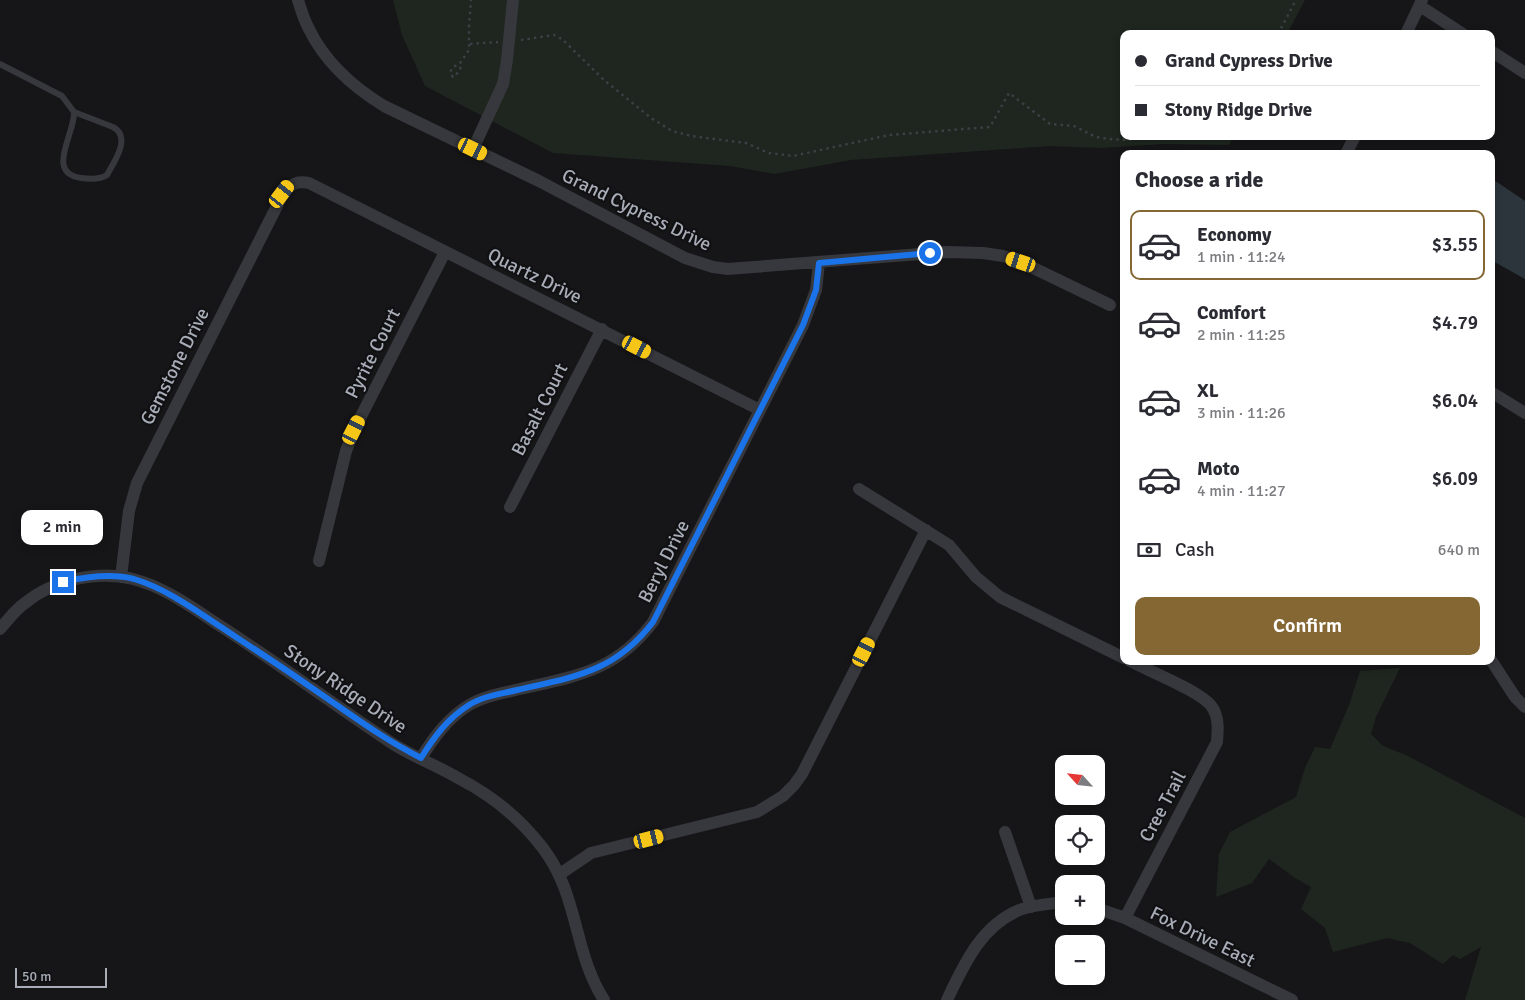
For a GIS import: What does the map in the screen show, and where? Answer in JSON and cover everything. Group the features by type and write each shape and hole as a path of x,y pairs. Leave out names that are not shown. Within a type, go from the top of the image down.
{"street":[{"name":"Grand Cypress Drive","path":"298,0 309,29 321,50 334,67 350,82 384,106 538,181 698,263 728,268 819,263 946,252 983,252 1021,262 1110,305"},
{"path":"473,149 502,84 513,0"},
{"path":"1408,30 1421,3 1458,30"},
{"path":"1495,54 1525,73"},
{"name":"Quartz Drive","path":"293,184 299,182 309,183 760,410"},
{"name":"Gemstone Drive","path":"121,577 129,511 137,483 282,194 293,184"},
{"name":"Pyrite Court","path":"319,561 346,450 354,430 445,252"},
{"name":"Beryl Drive","path":"421,758 440,730 455,715 471,704 491,696 577,677 595,670 630,648 643,635 653,622 811,307 816,290 819,263"},
{"name":"Basalt Court","path":"510,507 602,329"},
{"path":"1495,394 1525,413"},
{"path":"859,489 949,545 976,578 1000,597 1120,656"},
{"path":"560,874 591,853 757,812 783,796 802,774 926,530"},
{"name":"Stony Ridge Drive","path":"0,629 25,602 38,594 63,582 89,577 110,576 133,579 159,589 182,602 279,665 392,743 460,778 498,802 518,819 543,847 560,874 568,895 588,969 604,1000"},
{"name":"Cree Trail","path":"1125,918 1217,742 1218,732 1217,718 1213,708 1203,697 1138,665"},
{"path":"1494,665 1515,697 1525,707"},
{"path":"1005,832 1031,907"},
{"path":"948,1000 964,965 986,934 1008,916 1031,907 1055,903"},
{"name":"Fox Drive East","path":"1105,911 1125,918 1292,1000"}],"lane":[{"path":"0,64 62,96 74,112 116,128 120,134 121,146 107,175 104,177 76,178 62,167 64,152 74,120 74,112"}],"path":[{"path":"461,67 453,78 450,73 452,68 460,64 469,50 471,0"},
{"path":"1280,30 1296,0"},
{"path":"470,44 554,35 562,39 604,80 651,118 672,132 746,143 780,156 792,156 889,135 990,128 1009,93 1050,124 1074,126 1096,137 1120,140"}],"shaded area":[{"path":"393,0 1305,0 1289,30 1120,30 1120,140 1232,140 1229,145 1162,144 1102,148 1050,146 851,160 774,174 730,166 553,153 425,86 402,35"},
{"path":"1495,181 1525,201 1525,279 1495,262"},
{"path":"1400,668 1376,717 1371,734 1383,746 1408,756 1525,818 1525,1000 1465,1000 1481,947 1460,959 1453,955 1443,964 1410,943 1387,938 1333,952 1325,928 1301,909 1311,887 1269,859 1252,883 1216,897 1219,854 1230,832 1296,797 1305,768 1315,747 1330,749 1349,705 1360,671"}],"route":[{"path":"63,582 89,577 110,576 133,579 159,589 279,665 392,743 421,758 440,730 455,715 471,704 491,696 577,677 595,670 630,648 643,635 653,622 803,325 816,290 819,263 930,253"}]}
